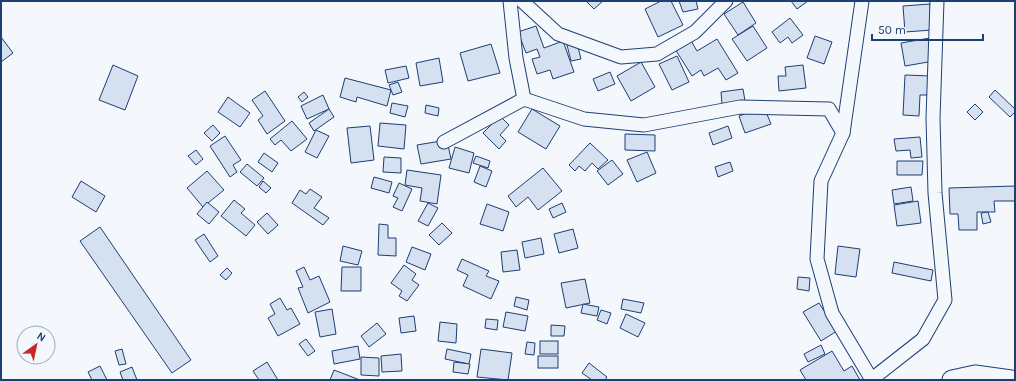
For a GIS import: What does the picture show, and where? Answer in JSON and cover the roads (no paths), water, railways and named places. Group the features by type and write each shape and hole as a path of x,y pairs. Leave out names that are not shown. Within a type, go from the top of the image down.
{"main road":[{"path":"952,380 975,375 1011,380"}],"street":[{"path":"510,1 516,58 524,99"},
{"path":"522,1 558,34 621,57 657,54 695,32 726,1"},
{"path":"862,1 843,133 821,181 817,259 832,313 872,379 922,339 945,300 935,193 933,118 937,1"},
{"path":"444,142 524,99 584,119 644,125 740,106 828,109 843,133"}]}
